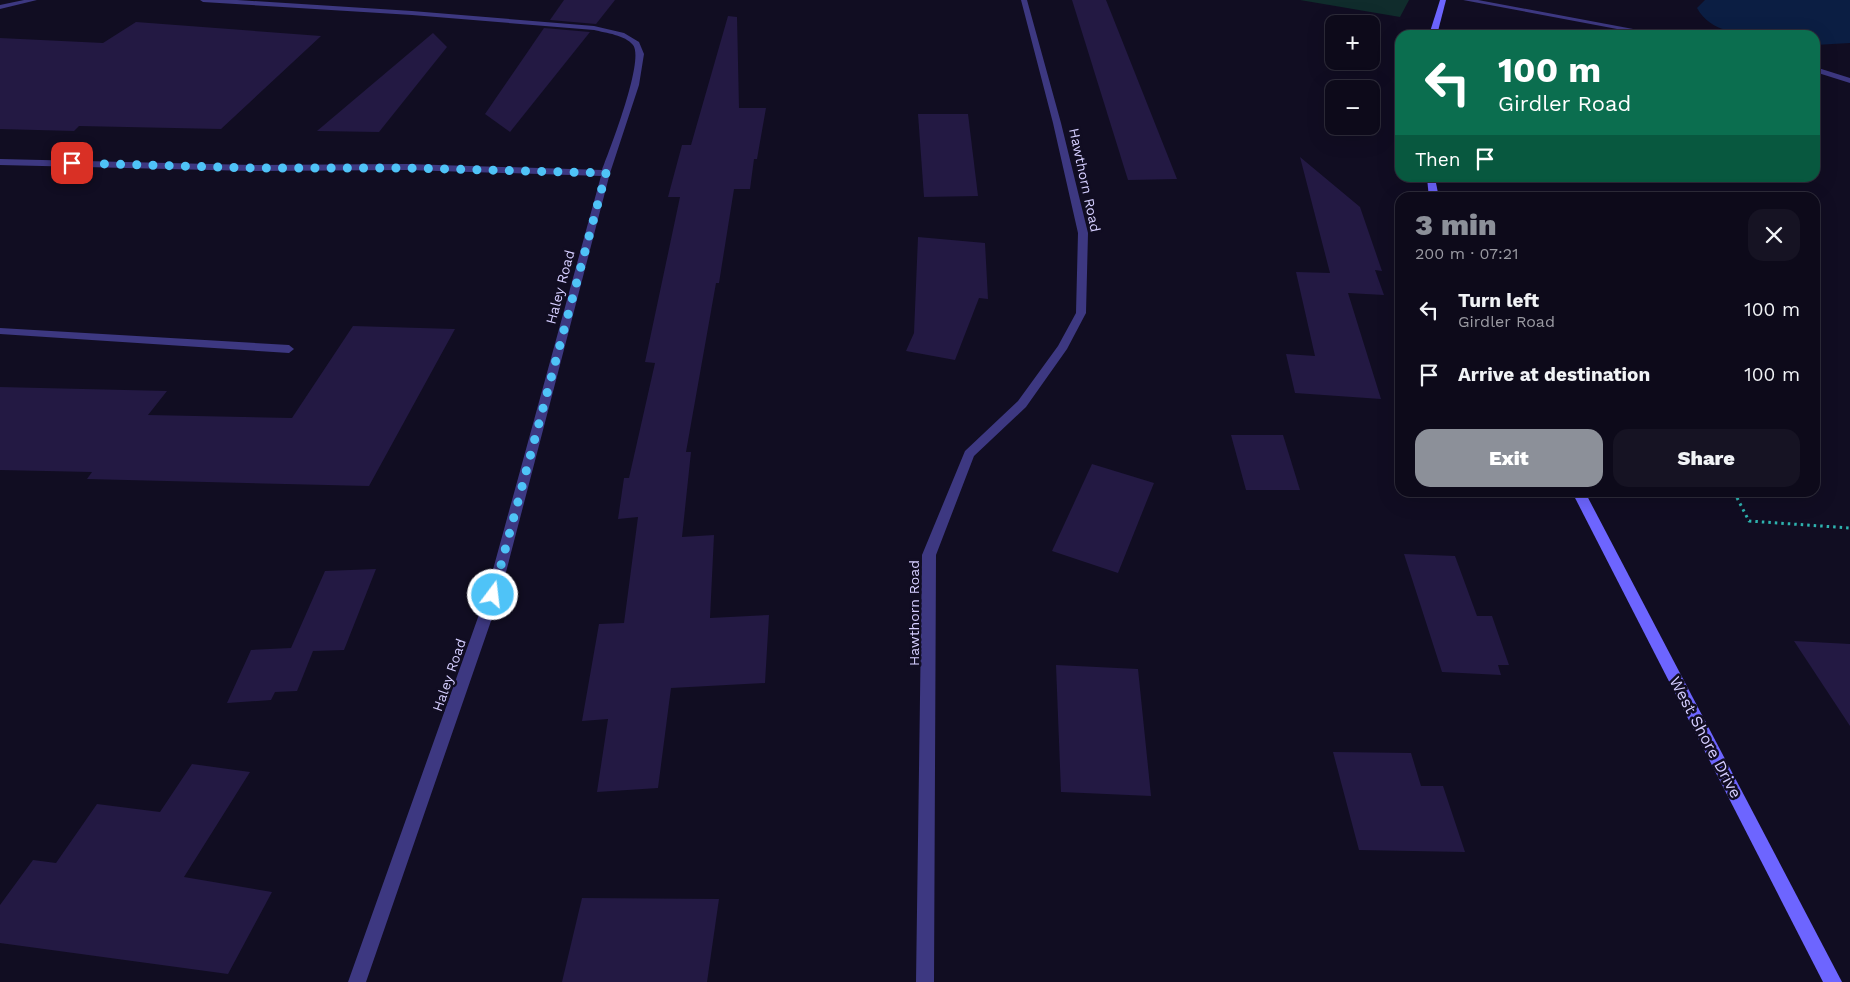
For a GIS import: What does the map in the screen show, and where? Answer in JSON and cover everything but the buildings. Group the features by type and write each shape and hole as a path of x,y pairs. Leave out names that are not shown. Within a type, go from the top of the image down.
{"main road":[{"path":"1434,30 1442,0"},
{"name":"West Shore Drive","path":"1581,497 1833,982"}],"street":[{"path":"0,7 34,0"},
{"name":"Haley Road","path":"203,0 478,18 594,28 621,34 636,44 640,54 635,85 606,173 493,595 357,982"},
{"name":"Hawthorn Road","path":"925,982 929,554 969,454 1022,404 1063,347 1081,313 1083,233 1058,123 1024,0"},
{"path":"1466,0 1633,30"},
{"path":"1820,71 1850,81"},
{"path":"0,162 606,173"},
{"path":"0,331 289,350"}],"path":[{"path":"1737,497 1749,521 1850,528"}],"green space":[{"path":"1300,0 1409,0 1400,17"}],"water":[{"path":"1705,0 1850,0 1850,43 1820,45 1820,30 1727,30 1706,19 1697,8"}],"route":[{"path":"72,163 253,168 407,168 606,173 493,595"}]}
